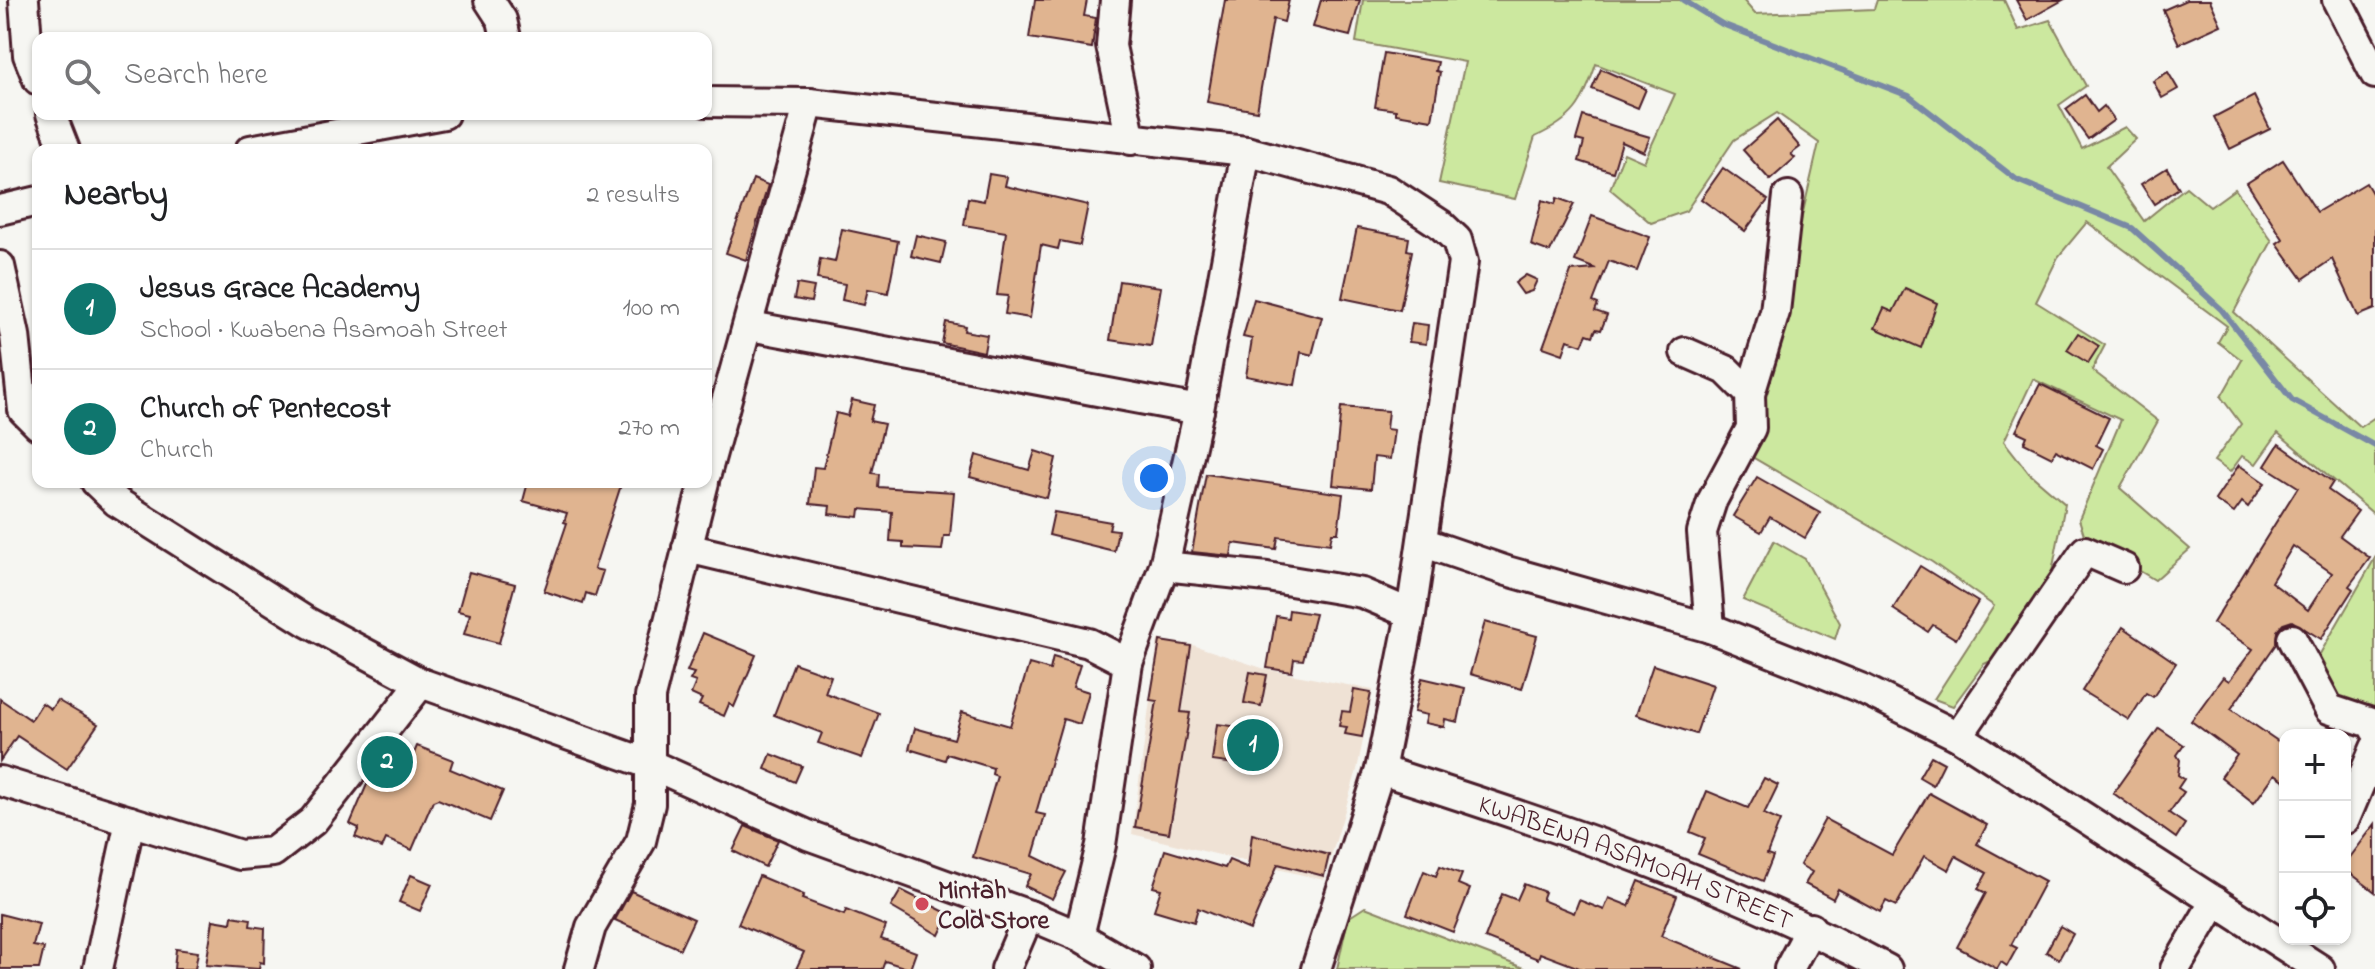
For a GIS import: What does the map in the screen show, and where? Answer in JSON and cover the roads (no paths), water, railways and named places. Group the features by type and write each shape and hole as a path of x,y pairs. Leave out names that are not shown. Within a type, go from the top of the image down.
{"street":[{"path":"24,0 28,55 32,65"},
{"path":"489,0 502,20 505,32"},
{"path":"1115,0 1111,46 1131,140"},
{"path":"2337,0 2375,74"},
{"path":"712,102 809,103 1246,151 1388,190 1440,224 1457,240 1463,262 1411,614 1380,770 1316,969"},
{"path":"712,441 750,326 809,103"},
{"path":"53,120 63,144"},
{"path":"282,144 412,120"},
{"path":"1079,936 1101,845 1128,663 1164,566 1199,410 1246,151"},
{"path":"1710,628 1702,532 1712,501 1751,428 1750,394 1775,312 1788,196"},
{"path":"0,210 32,202"},
{"path":"0,266 15,335 20,419"},
{"path":"750,326 1199,410"},
{"path":"1685,352 1726,370 1750,394"},
{"path":"102,488 117,502 307,622 421,683 652,765 808,835 1029,915 1079,936 1136,969"},
{"path":"579,969 591,927 641,841 650,804 650,697 687,548 698,488"},
{"path":"1422,542 1507,571 1710,628 1822,671 1958,736 2215,901 2315,958"},
{"path":"687,548 1089,643 1128,663"},
{"path":"1958,736 2085,551 2124,568"},
{"path":"1164,566 1267,577 1362,593 1411,614"},
{"path":"2292,639 2329,709 2374,724 2375,730"},
{"path":"0,781 240,855 273,852 313,821 421,683"},
{"path":"2351,805 2375,748"},
{"name":"KWABENA ASAMOAH STREET","path":"1380,770 1590,841 1811,928 1887,969"},
{"path":"98,969 130,821"},
{"path":"2175,969 2215,901"},
{"path":"1006,969 1029,915"},
{"path":"1789,969 1811,928"}],"waterway":[{"path":"1683,0 1722,24 1909,96 2017,180 2132,228 2221,309 2292,400 2375,446"}],"place":[{"name":"Jesus Grace Academy","path":"1253,745"},
{"name":"Church of Pentecost","path":"387,762"},
{"name":"Mintah Cold Store","path":"922,904"}]}
